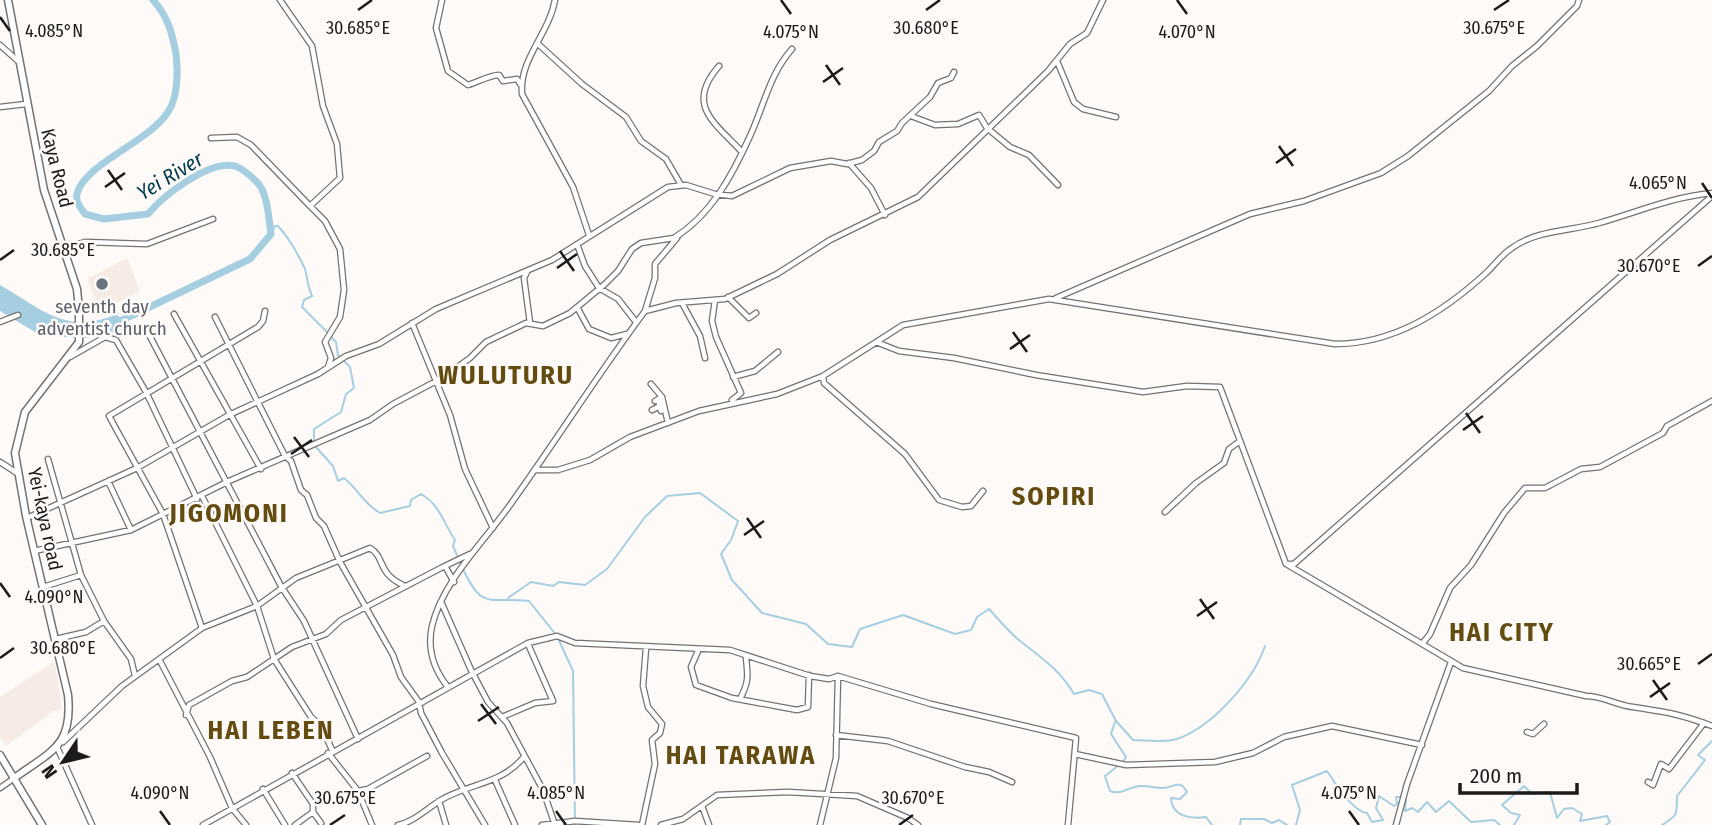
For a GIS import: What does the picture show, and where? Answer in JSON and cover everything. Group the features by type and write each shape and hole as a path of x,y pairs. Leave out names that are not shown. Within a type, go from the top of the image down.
{"main road":[{"name":"Kaya Road","path":"8,0 44,190 76,289 79,342"},
{"name":"Yei-kaya road","path":"60,744 69,709 15,453 22,421 31,402 79,342"},
{"path":"13,779 60,744"},
{"path":"0,755 42,825"}],"street":[{"path":"280,0 312,46 323,106 337,144 340,178 310,206"},
{"path":"442,0 436,28 448,71 468,85 499,75 503,81 517,79 528,110 549,141 573,187 589,235"},
{"path":"521,86 521,77 537,43 552,20 555,0"},
{"path":"645,310 728,297 777,274 830,240 918,197 1057,61 1070,44 1087,33 1103,0"},
{"path":"534,470 558,470 590,460 630,437 699,411 777,394 823,376 902,325 1055,299 1250,214 1304,201 1381,173 1408,156 1489,91 1512,66 1548,37 1577,6 1579,0"},
{"path":"537,43 582,84 626,117 641,141 666,159 681,185"},
{"path":"0,45 18,61"},
{"path":"447,686 431,660 432,626 441,603 470,554 493,528 645,310 655,278 655,264 678,236 701,219 715,194 731,177 773,74 792,49"},
{"path":"1057,61 1074,102 1083,109 1116,117"},
{"path":"719,66 707,80 702,93 704,101 721,132 742,152"},
{"path":"27,518 137,467 229,415 341,359 379,344 412,323 489,285 527,272 667,187 681,185 715,194 740,194 790,168 831,160 849,163 870,155 879,142 897,131 930,97 938,83 951,78 954,72"},
{"path":"0,107 26,104"},
{"path":"911,116 935,125 958,124 979,115 987,128 1010,147 1028,155 1058,185"},
{"path":"211,138 237,138 251,145 326,221 340,249 344,290 340,317 325,342 331,358 327,368"},
{"path":"849,163 871,188 885,215"},
{"path":"1055,299 1306,340 1355,344 1428,319 1483,275 1512,247 1535,237 1599,223 1670,200 1712,194"},
{"path":"1286,564 1294,564 1712,194"},
{"path":"64,248 85,242 147,244 213,219"},
{"path":"527,272 524,278 530,323 533,327 543,326 578,307 618,271 632,249 641,243 678,236"},
{"path":"577,244 585,266 599,288 618,299 636,322"},
{"path":"728,297 749,318 756,313"},
{"path":"715,300 712,321 741,393 732,400 734,404"},
{"path":"682,303 700,336 705,358"},
{"path":"578,307 589,329 611,338 628,333"},
{"path":"202,628 163,514 109,416 261,324 265,311"},
{"path":"174,314 261,469"},
{"path":"0,323 18,315"},
{"path":"215,317 285,456 292,461 296,479 393,655 401,677 419,702 421,713 485,825"},
{"path":"412,323 450,415 465,469 493,528"},
{"path":"34,551 72,545 131,530 229,481 370,420 470,358 486,342 530,323"},
{"path":"145,327 229,481 281,586 304,621 358,739"},
{"path":"69,357 92,342 110,336 116,340 146,392 170,447 200,497 257,606 274,659 311,717 322,727 330,751 358,791 372,825"},
{"path":"876,342 898,351 954,358 1036,375 1143,392 1187,386 1220,387 1286,564 1451,663 1504,679 1600,696 1633,707 1677,712 1712,726"},
{"path":"733,377 755,371 778,352"},
{"path":"823,376 824,383 905,454 939,500 962,507 971,506 983,491"},
{"path":"651,383 668,423"},
{"path":"1422,644 1430,634 1452,585 1471,565 1504,513 1525,488 1545,488 1581,469 1600,467 1663,433 1667,426 1712,401"},
{"path":"652,410 659,403"},
{"path":"1165,512 1196,483 1224,463 1229,449 1240,440"},
{"path":"48,460 81,575 104,621 131,659 135,676"},
{"path":"0,462 18,473"},
{"path":"108,481 131,530"},
{"path":"92,825 60,744 135,676 202,628 257,606 281,586 370,548 375,551 385,573 405,586"},
{"path":"186,715 189,705 232,681 247,677 310,639 326,634 341,620 470,554"},
{"path":"445,566 454,582"},
{"path":"43,587 81,575"},
{"path":"441,603 488,702 502,717 543,790 555,825"},
{"path":"55,639 79,634 104,621"},
{"path":"203,825 262,789 330,751 358,739 472,672 528,643 557,636 575,643 730,650 809,675 829,679 838,676 931,705 1076,738 1068,825"},
{"path":"502,717 535,703 554,701 528,643"},
{"path":"542,825 575,821 641,825 655,764 652,740 660,733 663,724 648,707 643,686 646,648"},
{"path":"698,650 691,667 696,685 703,690 740,699 797,710 808,707 809,675"},
{"path":"740,699 750,671 746,657"},
{"path":"159,659 210,758 232,808 246,825"},
{"path":"1396,825 1407,784 1451,663"},
{"path":"820,825 836,758 838,676"},
{"path":"1648,782 1653,785 1661,764 1669,769 1704,723"},
{"path":"1527,732 1533,734 1544,724"},
{"path":"1075,754 1126,765 1215,762 1253,753 1284,737 1332,726 1422,745"},
{"path":"836,734 888,741 965,767 989,772 1012,782"},
{"path":"358,791 368,789 427,756"},
{"path":"398,825 407,824 439,801 463,789 495,780 513,770 523,758"},
{"path":"292,773 313,804 313,812 320,824"},
{"path":"0,788 13,779"},
{"path":"495,780 515,825"},
{"path":"262,789 285,825"},
{"path":"661,825 683,819 717,795 829,793 857,796 918,825"},
{"path":"439,801 446,825"},
{"path":"702,806 709,825"},
{"path":"295,825 313,812"}],"shaded area":[{"path":"127,258 140,292 100,311 87,279"},
{"path":"55,661 62,709 52,712 6,746 0,738 0,697"}],"water":[{"path":"0,285 55,317 83,322 117,314 128,329 84,338 49,336 35,332 0,311"}],"waterway":[{"name":"Yei River","path":"114,324 250,259 271,234 263,191 252,178 235,166 213,168 200,174 176,189 148,214 104,219 85,214 79,205 77,194 82,183 91,173 159,123 174,99 177,68 173,39 169,25 153,0"},
{"path":"271,234 275,226 278,226 297,253 305,269 312,296 304,300 302,307 327,332"},
{"path":"314,441 314,429 341,412 346,394 354,388 350,367 338,355 336,342 331,337"},
{"path":"316,447 333,466 338,481 344,478 380,513 410,506 411,500 421,494 427,498 437,509 455,540 453,546 461,564"},
{"path":"508,598 531,582 553,586 559,582 585,585 607,569 645,517 667,496 700,493 738,521 731,540 721,554 732,580 762,613 806,624 828,644 852,647 860,629 903,615 955,634 971,630 977,617 989,609 1016,637 1057,671 1074,694 1089,690 1102,694 1116,721 1133,740 1177,739 1204,724 1241,688 1265,646"},
{"path":"463,569 482,597 529,601 557,636 573,671 575,825"},
{"path":"1115,722 1111,734 1126,757 1123,762"},
{"path":"1662,825 1672,818 1677,810 1677,796 1705,760 1698,755 1712,741"},
{"path":"1119,765 1105,776 1110,791 1119,792 1138,786 1164,788 1179,785 1187,792 1180,799 1171,798 1175,809 1189,817 1206,817 1212,825"},
{"path":"1296,825 1300,810 1292,785 1327,771 1350,802 1367,813 1372,822 1383,820 1376,808 1379,796 1394,806 1397,804 1396,797 1403,797 1406,800 1405,811 1412,808 1418,812 1427,802 1436,812 1449,801 1471,822 1494,820 1500,825"},
{"path":"1514,825 1520,815 1511,813 1502,805 1524,786 1532,794 1550,792 1557,818 1564,809 1572,808 1582,814 1580,821 1607,816 1610,822 1606,825"},
{"path":"1240,825 1241,819 1264,819 1272,823 1279,820 1287,825"}],"place":[{"name":"seventh day adventist church","path":"102,284"}],"district":[{"name":"WULUTURU","path":"506,375"},
{"name":"SOPIRI","path":"1054,496"},
{"name":"JIGOMONI","path":"229,513"},
{"name":"HAI CITY","path":"1502,632"},
{"name":"HAI LEBEN","path":"271,730"},
{"name":"HAI TARAWA","path":"741,755"}]}
